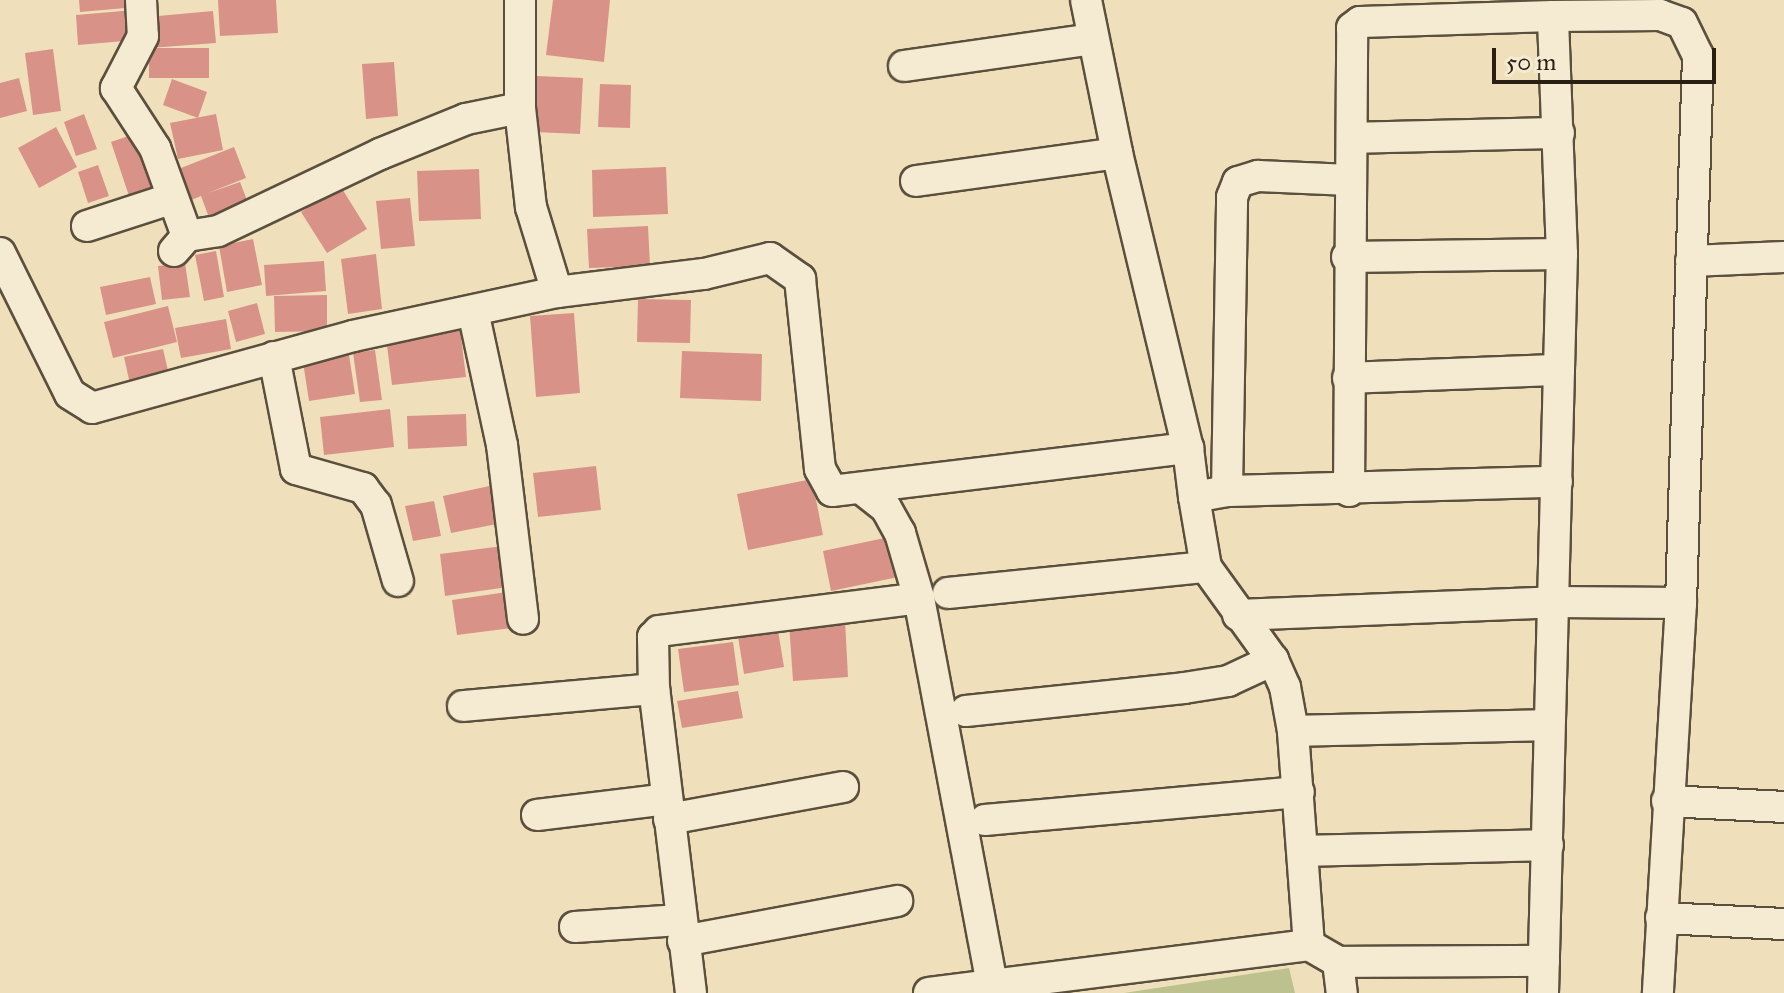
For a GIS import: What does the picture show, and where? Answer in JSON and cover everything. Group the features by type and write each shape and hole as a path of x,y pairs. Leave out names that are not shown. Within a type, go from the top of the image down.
{"street":[{"path":"141,0 143,36 116,88 142,122 170,199 180,244 218,231 466,119 520,108"},
{"path":"520,0 520,108 531,207 557,292"},
{"path":"1086,0 1117,153 1188,448 1206,567 1273,660 1285,687 1299,792 1309,945"},
{"path":"1349,491 1347,257 1352,138 1352,28 1360,22 1487,10 1553,16 1607,9 1660,15 1682,23 1693,39 1698,56 1681,603 1658,993"},
{"path":"1543,993 1562,254 1553,16"},
{"path":"904,66 1093,39"},
{"path":"1352,138 1559,133"},
{"path":"916,181 1117,153"},
{"path":"1227,491 1232,197 1238,182 1258,176 1350,180"},
{"path":"87,226 170,199"},
{"path":"0,253 65,384 81,405 103,408 274,357 557,292 780,260 800,279 820,469 832,491 863,490 1188,448"},
{"path":"1347,257 1562,254"},
{"path":"1691,261 1784,257"},
{"path":"473,311 502,445 523,619"},
{"path":"274,357 296,469 363,488 376,505 398,581"},
{"path":"1348,378 1559,370"},
{"path":"1194,497 1227,491 1349,491 1557,482"},
{"path":"863,490 886,508 934,595 992,984"},
{"path":"691,993 654,689 651,653 659,631 934,595 1206,567"},
{"path":"1238,615 1555,602 1681,603"},
{"path":"966,711 1228,681 1273,660"},
{"path":"463,706 654,689"},
{"path":"1293,731 1549,725"},
{"path":"537,815 668,809 843,787"},
{"path":"985,820 1299,792"},
{"path":"1667,801 1784,807"},
{"path":"1304,851 1548,845"},
{"path":"575,927 682,930 897,901"},
{"path":"1661,918 1784,924"},
{"path":"929,993 1309,945 1338,962 1544,961"},
{"path":"1338,962 1342,993"}],"green space":[{"path":"1289,968 1295,993 1124,993"}],"building":[{"path":"79,0 137,0 137,7 80,12"},
{"path":"218,0 276,0 278,33 220,36"},
{"path":"553,0 610,0 604,62 546,55"},
{"path":"134,10 136,40 78,45 76,15"},
{"path":"213,11 216,43 150,48 147,17"},
{"path":"149,48 209,48 209,78 149,78"},
{"path":"53,49 61,111 33,115 25,53"},
{"path":"394,62 398,116 366,119 362,64"},
{"path":"537,76 583,78 580,134 534,132"},
{"path":"19,78 27,111 0,118 0,83"},
{"path":"172,79 207,92 198,118 163,105"},
{"path":"600,84 631,85 630,128 598,127"},
{"path":"84,114 97,149 76,156 64,122"},
{"path":"216,114 223,150 178,159 170,123"},
{"path":"56,127 77,167 39,188 18,148"},
{"path":"140,132 160,189 130,199 111,142"},
{"path":"234,147 246,178 208,193 240,182 250,208 211,223 201,196 189,201 176,170"},
{"path":"98,165 109,196 88,203 78,172"},
{"path":"666,167 668,214 593,217 592,170"},
{"path":"479,169 481,219 419,221 417,171"},
{"path":"341,187 367,229 327,253 301,212"},
{"path":"410,198 415,246 381,249 376,201"},
{"path":"648,226 650,266 589,268 587,229"},
{"path":"253,239 262,285 227,292 219,246"},
{"path":"216,251 224,297 204,301 195,255"},
{"path":"376,254 382,309 348,314 341,259"},
{"path":"324,261 326,291 266,296 264,265"},
{"path":"185,263 190,297 162,300 158,266"},
{"path":"150,277 156,304 106,315 100,287"},
{"path":"327,295 327,331 275,332 274,296"},
{"path":"638,299 691,300 690,343 637,342"},
{"path":"257,303 265,334 236,342 228,311"},
{"path":"168,306 177,342 113,358 104,322"},
{"path":"574,313 580,393 536,397 530,316"},
{"path":"226,319 231,349 181,358 175,328"},
{"path":"460,330 466,377 392,385 386,338"},
{"path":"163,349 169,375 130,384 124,357"},
{"path":"375,350 382,400 360,402 353,353"},
{"path":"682,351 762,354 761,401 680,398"},
{"path":"349,355 355,394 309,401 303,362"},
{"path":"390,409 394,447 324,455 320,417"},
{"path":"466,414 467,446 408,449 407,416"},
{"path":"596,466 601,510 538,517 533,473"},
{"path":"812,479 823,535 748,550 737,494"},
{"path":"494,485 502,523 451,533 443,496"},
{"path":"434,501 441,536 413,541 405,506"},
{"path":"894,536 903,576 831,591 823,551"},
{"path":"503,546 508,587 445,596 440,554"},
{"path":"507,592 512,628 457,635 452,600"},
{"path":"845,620 848,677 793,681 789,623"},
{"path":"778,630 784,667 744,674 738,637"},
{"path":"733,642 739,685 684,692 678,649"},
{"path":"738,691 743,718 682,728 677,701"}]}
